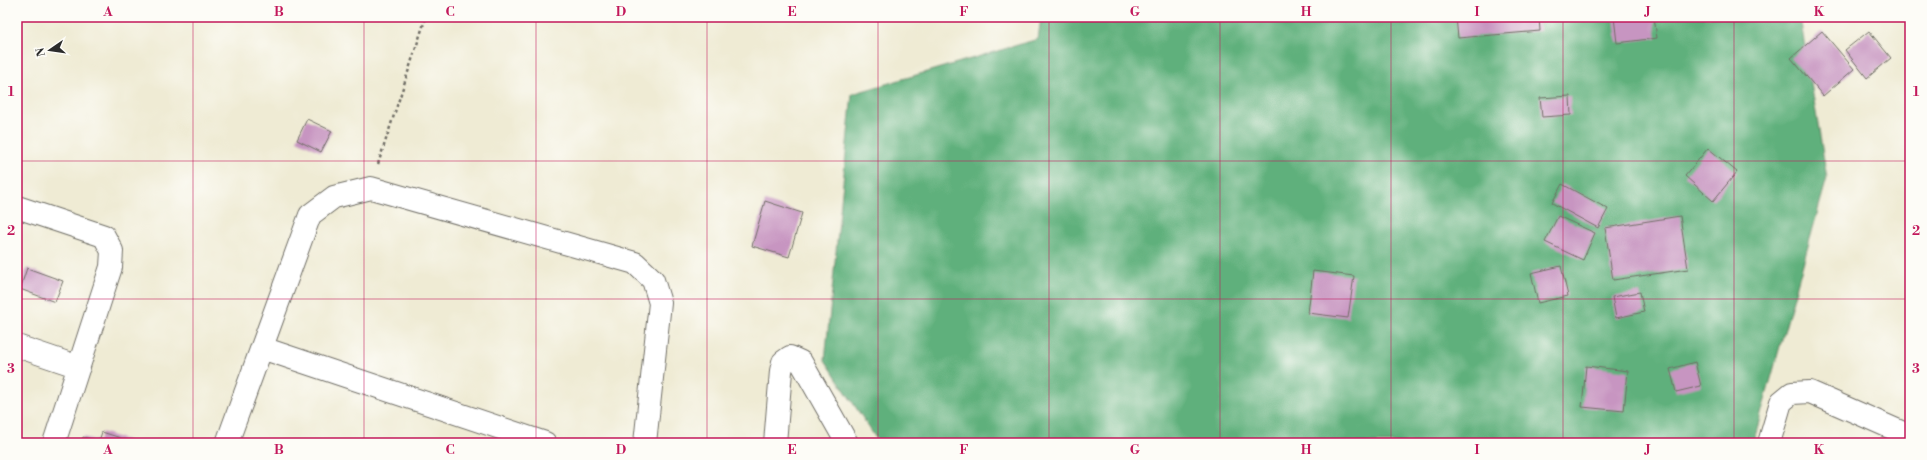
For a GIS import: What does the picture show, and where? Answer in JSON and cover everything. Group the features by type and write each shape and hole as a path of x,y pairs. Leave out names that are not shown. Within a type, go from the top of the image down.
{"street":[{"path":"227,443 310,215 334,197 371,188 635,263 653,280 660,303 645,443"},
{"path":"17,207 104,236 112,251 111,266 54,443"},
{"path":"17,346 79,367"},
{"path":"262,348 545,443"},
{"path":"776,443 781,371 783,362 790,357 802,362 847,443"},
{"path":"1769,443 1780,402 1792,393 1810,392 1884,435 1910,436"}],"path":[{"path":"371,188 426,17"}],"green space":[{"path":"1041,17 1800,17 1827,178 1753,443 879,443 825,360 852,94 1038,39"}],"building":[{"path":"1456,17 1539,17 1540,31 1458,38"},
{"path":"1614,17 1654,17 1657,38 1617,43"},
{"path":"1822,31 1854,69 1823,96 1791,58"},
{"path":"1869,31 1891,58 1867,78 1845,50"},
{"path":"1570,96 1571,115 1542,117 1540,98"},
{"path":"307,119 332,131 321,152 297,140"},
{"path":"1708,148 1737,172 1713,201 1685,176"},
{"path":"1562,184 1608,209 1598,228 1552,203"},
{"path":"765,201 802,213 789,257 752,246"},
{"path":"1558,216 1595,233 1583,260 1545,242"},
{"path":"1680,216 1688,269 1613,280 1605,228"},
{"path":"1561,266 1568,296 1538,303 1531,273"},
{"path":"27,268 63,281 55,302 20,289"},
{"path":"1313,271 1354,276 1348,318 1308,313"},
{"path":"1640,292 1644,312 1616,318 1612,297"},
{"path":"1695,362 1701,386 1676,392 1670,369"},
{"path":"1586,366 1628,371 1624,411 1582,407"},
{"path":"102,432 133,442 81,443 83,437 99,441"}]}
